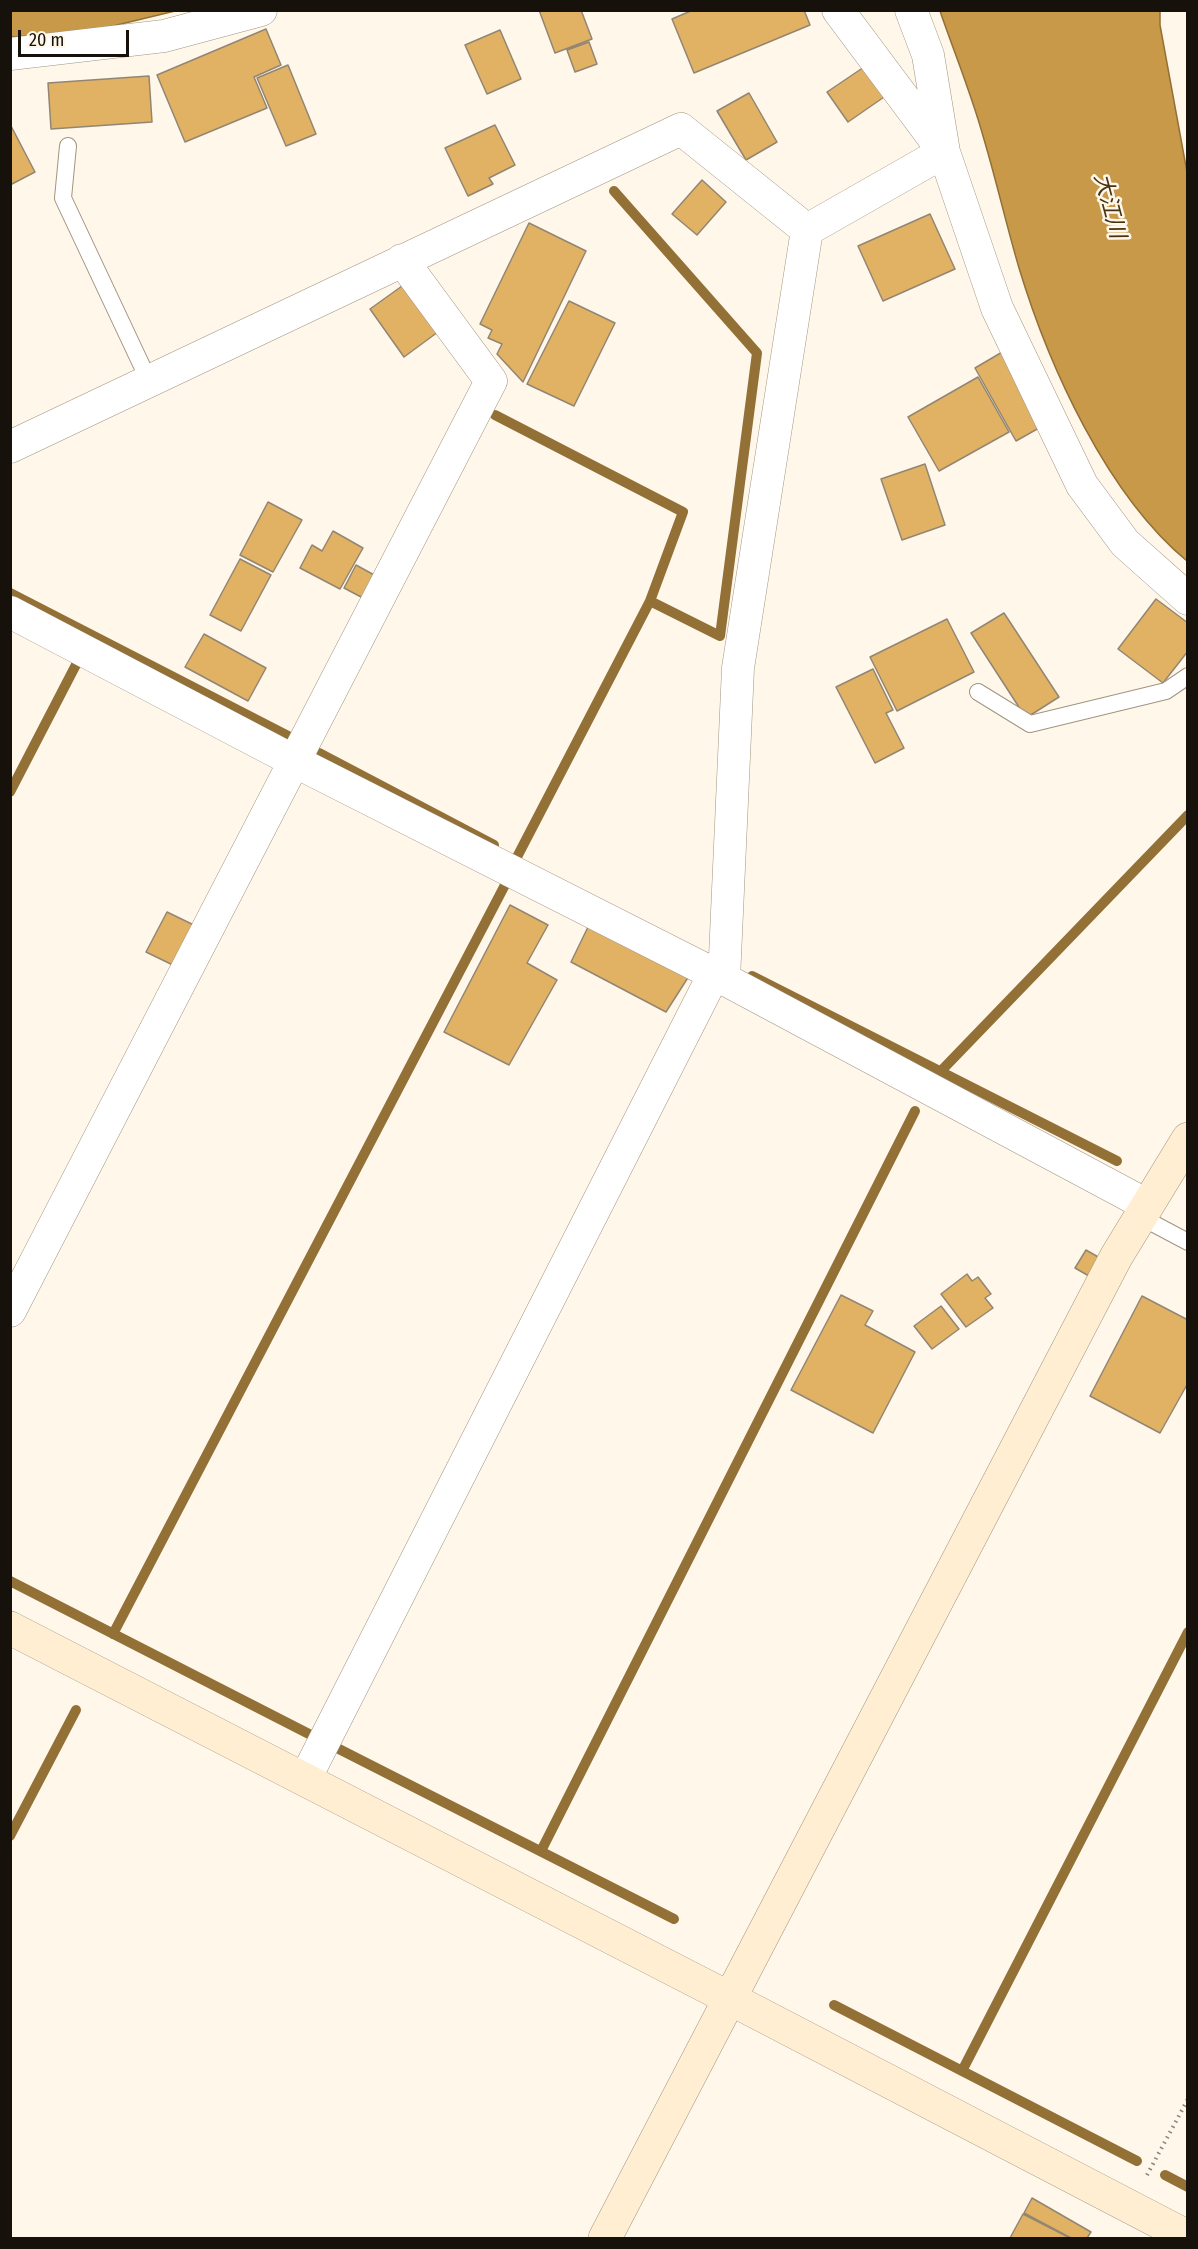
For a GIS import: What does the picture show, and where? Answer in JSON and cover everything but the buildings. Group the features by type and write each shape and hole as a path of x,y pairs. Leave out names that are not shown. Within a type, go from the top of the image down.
{"street":[{"path":"10,54 164,36 261,10"},
{"path":"838,10 944,152"},
{"path":"911,10 928,55 944,152 997,308 1083,485 1125,543 1188,599"},
{"path":"10,447 681,129 807,230"},
{"path":"807,230 944,152"},
{"path":"305,1779 719,976 738,668 807,230"},
{"path":"10,1311 296,762 491,381 402,260"},
{"path":"10,612 296,762 719,976 1142,1210"},
{"path":"605,2238 1142,1210 1188,1139"},
{"path":"10,1628 1188,2237"}],"lane":[{"path":"68,146 63,198 149,381"},
{"path":"978,692 1030,724 1166,691 1188,676"},
{"path":"1142,1210 1188,1242"}],"path":[{"path":"1130,2208 1188,2099"}],"water":[{"path":"11,11 175,11 84,33 11,37"},
{"name":"大江川","path":"940,11 1160,11 1160,25 1187,172 1187,561 1158,534 1131,501 1084,427 1064,387 1032,306 1014,251 978,120"}],"waterway":[{"path":"614,191 757,353 720,636 650,601"},
{"path":"495,415 683,512 650,601 517,857"},
{"path":"10,593 290,737"},
{"path":"10,792 80,657"},
{"path":"319,753 494,845"},
{"path":"941,1071 1188,815"},
{"path":"113,1634 506,883"},
{"path":"752,976 1117,1161"},
{"path":"541,1851 915,1111"},
{"path":"10,1581 309,1734"},
{"path":"962,2071 1188,1632"},
{"path":"10,1836 76,1710"},
{"path":"335,1747 674,1919"},
{"path":"834,2005 1137,2161"},
{"path":"1165,2175 1188,2187"}]}
